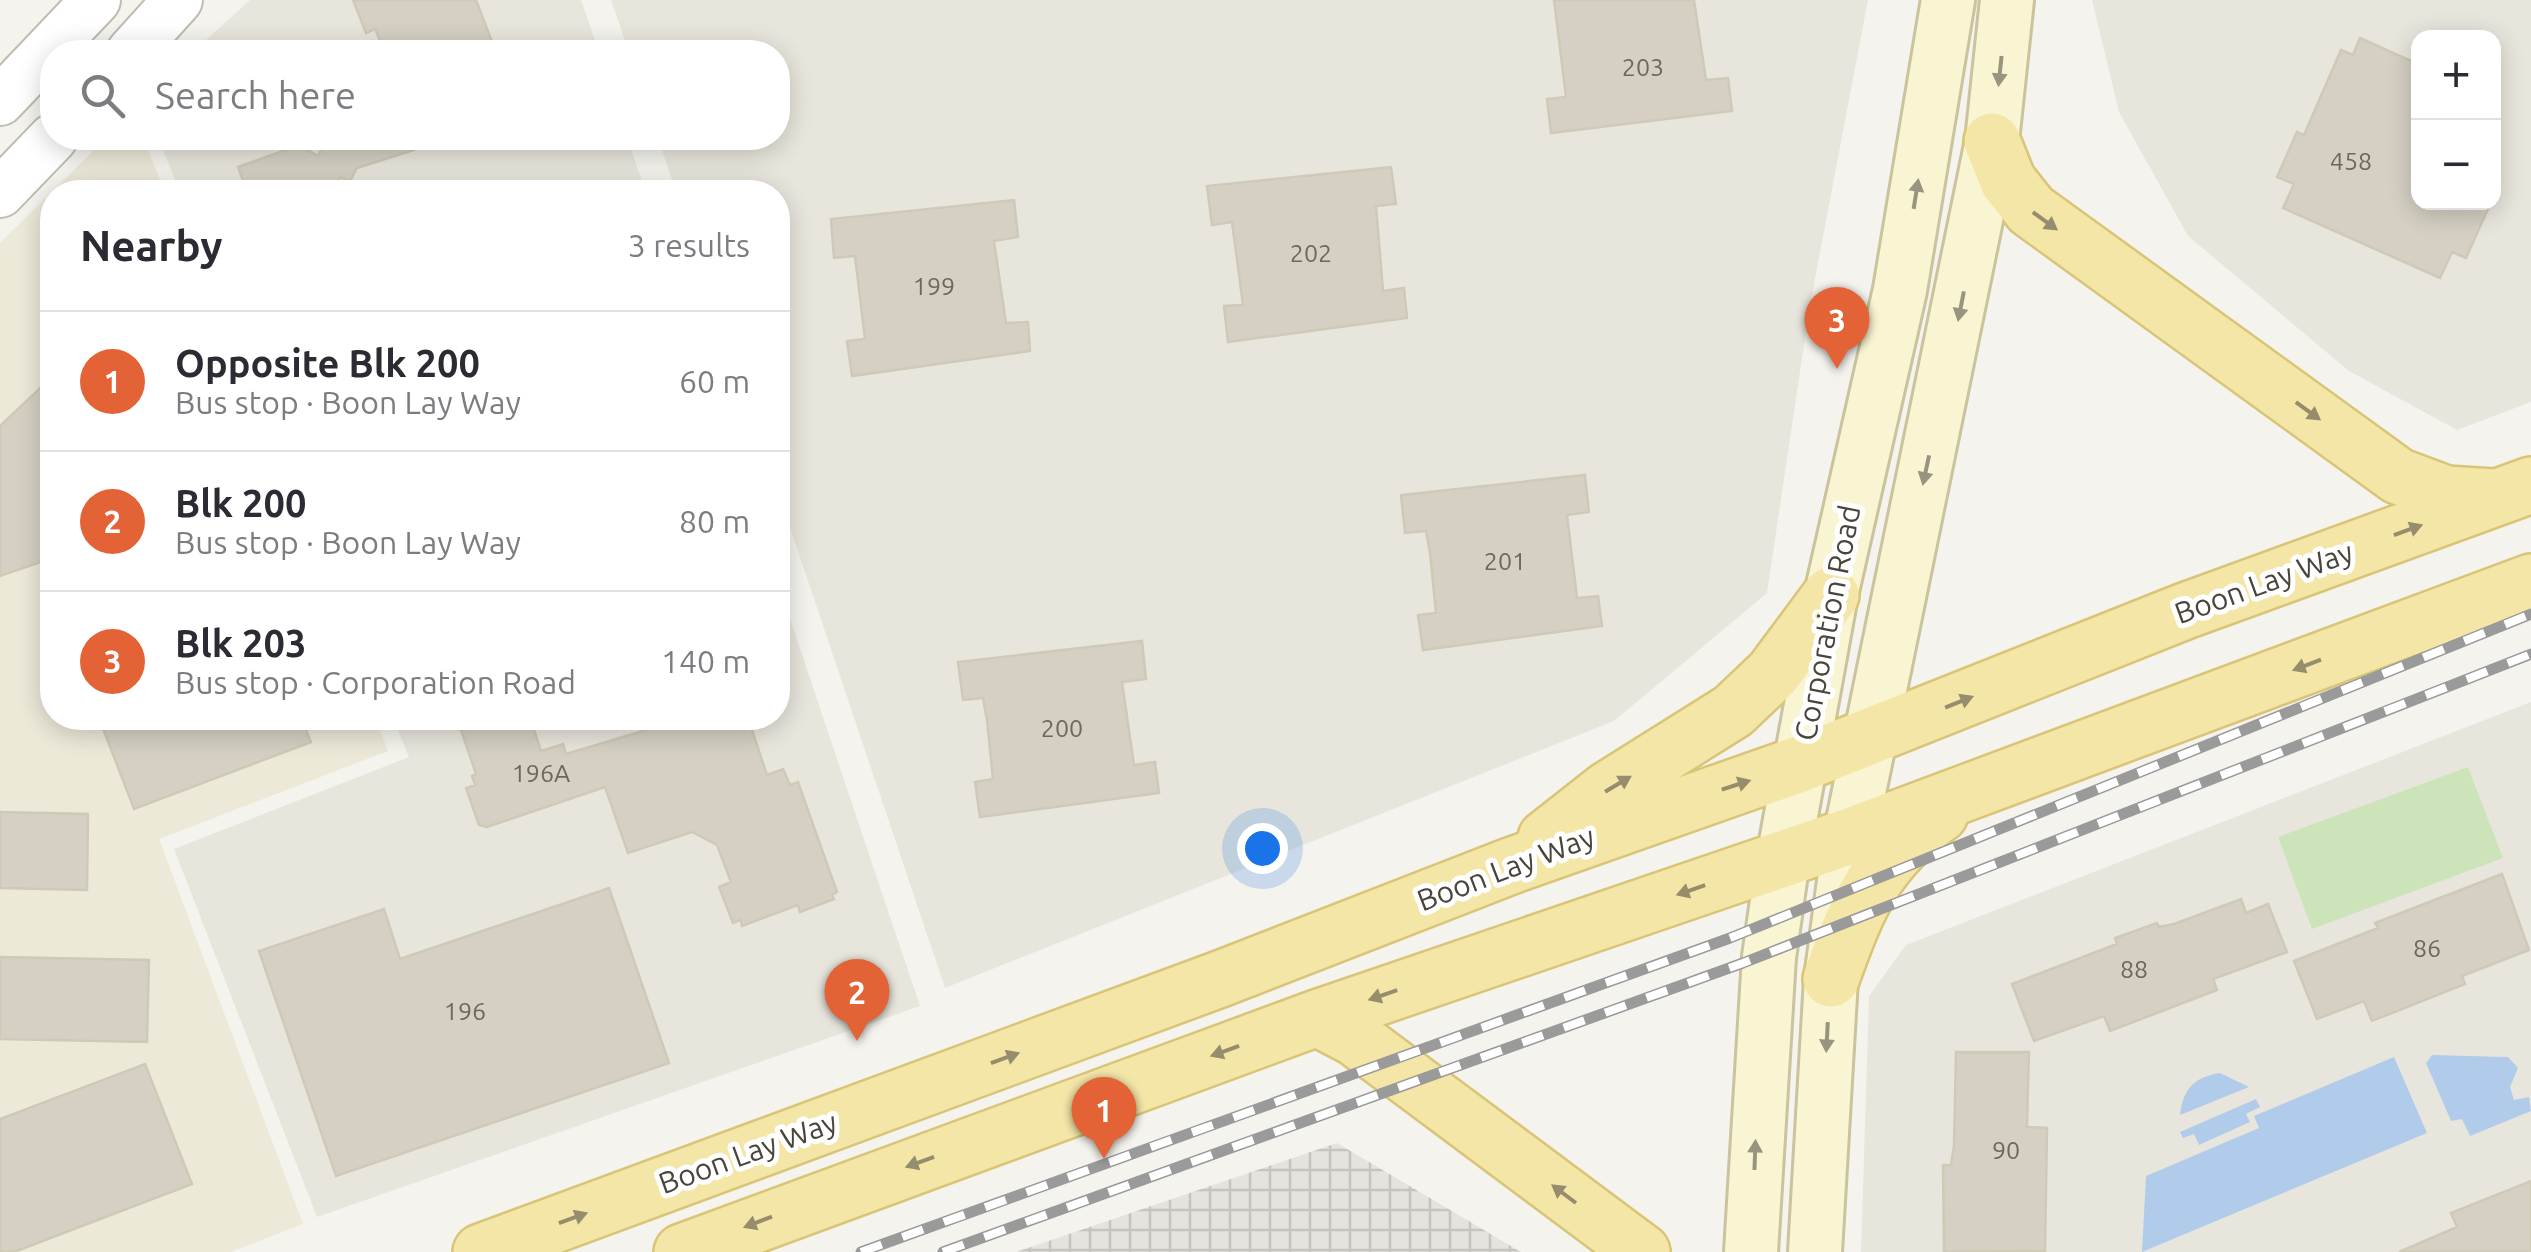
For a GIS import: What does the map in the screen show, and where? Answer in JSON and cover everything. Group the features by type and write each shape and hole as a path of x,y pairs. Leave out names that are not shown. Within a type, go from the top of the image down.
{"main road":[{"name":"Corporation Road","path":"1751,1252 1764,1013 1783,858 1831,595 1900,290 1948,0"},
{"name":"Corporation Road","path":"1815,1252 1830,979 1850,836 1992,141 2008,0"},
{"path":"1992,141 2008,182 2030,210 2398,476 2446,494 2514,491"},
{"name":"Boon Lay Way","path":"481,1252 1201,986 1513,865 1800,764 2185,611 2514,491"},
{"path":"682,1252 1317,1018 1850,836 2531,582"},
{"path":"1513,865 1607,790 1733,711 1773,673 1831,595"},
{"path":"1830,979 1856,908 1878,871 1911,835 1975,789"},
{"path":"1317,1018 1354,1038 1642,1252"}],"street":[{"path":"58,40 96,0"},
{"path":"142,40 178,0"},
{"path":"40,59 4,97 21,119 40,129"},
{"path":"0,193 41,150"}],"shaded area":[{"path":"250,0 581,0 595,40 206,40"},
{"path":"611,0 1868,0 1810,305 1767,593 1614,721 945,988 790,528 790,180 672,180 662,150 790,150 790,40 625,40"},
{"path":"2092,0 2531,0 2531,402 2457,430 2349,371 2188,236 2119,112"},
{"path":"94,150 148,150 160,180 64,180"},
{"path":"163,150 631,150 642,180 175,180"},
{"path":"40,203 40,730 380,730 388,751 159,839 303,1224 231,1252 0,1252 0,243"},
{"path":"790,619 920,1006 317,1217 174,849 409,757 398,730 790,730"},
{"path":"2531,702 2531,1252 1861,1252 1869,996 1906,945"},
{"path":"1337,1143 1521,1252 1016,1252"}],"green space":[{"path":"2468,767 2503,858 2312,929 2278,837"}],"water":[{"path":"2432,1055 2508,1057 2518,1068 2510,1087 2514,1100 2529,1097 2531,1111 2470,1136 2462,1119 2451,1121 2426,1063"},
{"path":"2394,1057 2427,1133 2142,1252 2146,1176 2259,1128 2254,1116"},
{"path":"2220,1073 2249,1087 2180,1115 2191,1086"},
{"path":"2256,1099 2260,1107 2246,1114 2250,1122 2199,1145 2194,1134 2183,1138 2180,1132"}],"building":[{"path":"353,0 476,0 491,40 380,40 375,29 366,33"},
{"path":"1554,0 1694,0 1706,80 1728,78 1732,111 1551,133 1547,99 1566,97"},
{"path":"2360,38 2411,61 2411,210 2487,210 2466,258 2452,252 2440,278 2283,208 2294,184 2277,177 2297,132 2304,135 2341,50 2353,55"},
{"path":"285,150 308,150 318,156 321,150 414,150 357,168 351,180 243,180 238,167"},
{"path":"1391,167 1396,204 1376,206 1383,291 1404,288 1407,318 1228,342 1224,306 1243,305 1232,222 1212,225 1207,186"},
{"path":"1014,200 1018,237 994,241 1006,323 1028,322 1030,351 852,376 847,341 865,339 855,256 834,258 831,219"},
{"path":"40,388 40,562 0,576 0,426"},
{"path":"1585,475 1589,512 1567,515 1577,598 1598,596 1602,626 1423,650 1418,615 1436,613 1430,553 1426,531 1405,533 1401,495"},
{"path":"1142,641 1146,679 1122,682 1134,765 1155,762 1159,793 980,817 975,782 993,779 987,720 983,698 963,700 958,662"},
{"path":"104,730 306,730 311,742 134,809"},
{"path":"461,730 534,730 541,751 563,744 566,754 646,730 752,730 767,775 783,769 790,785 798,782 837,892 832,895 834,899 800,912 798,905 742,926 741,920 733,923 719,887 731,882 717,845 692,832 628,853 605,787 487,827 479,825 466,788 475,785 472,776 476,774"},
{"path":"0,812 88,814 87,890 0,888"},
{"path":"2502,874 2529,950 2462,976 2465,984 2372,1021 2364,1001 2317,1019 2294,961 2378,928 2375,923"},
{"path":"609,888 669,1063 336,1176 259,951 384,909 400,959"},
{"path":"2241,899 2246,913 2268,904 2287,952 2213,979 2217,990 2110,1031 2104,1016 2034,1041 2012,984 2117,944 2115,938 2157,923 2159,927 2174,924"},
{"path":"0,957 149,960 147,1042 0,1039"},
{"path":"1956,1052 2029,1052 2027,1127 2047,1128 2045,1251 1944,1252 1943,1165 1951,1165 1954,1146"},
{"path":"145,1064 192,1184 14,1252 0,1252 0,1119"},
{"path":"2531,1181 2531,1252 2399,1252 2457,1227 2451,1213"}],"railway":[{"path":"861,1252 1730,938 2531,614"},
{"path":"943,1252 1743,963 2531,654"}],"place":[{"name":"Blk 203","path":"1837,369"},
{"name":"Blk 200","path":"857,1041"},
{"name":"Opposite Blk 200","path":"1104,1159"}]}
